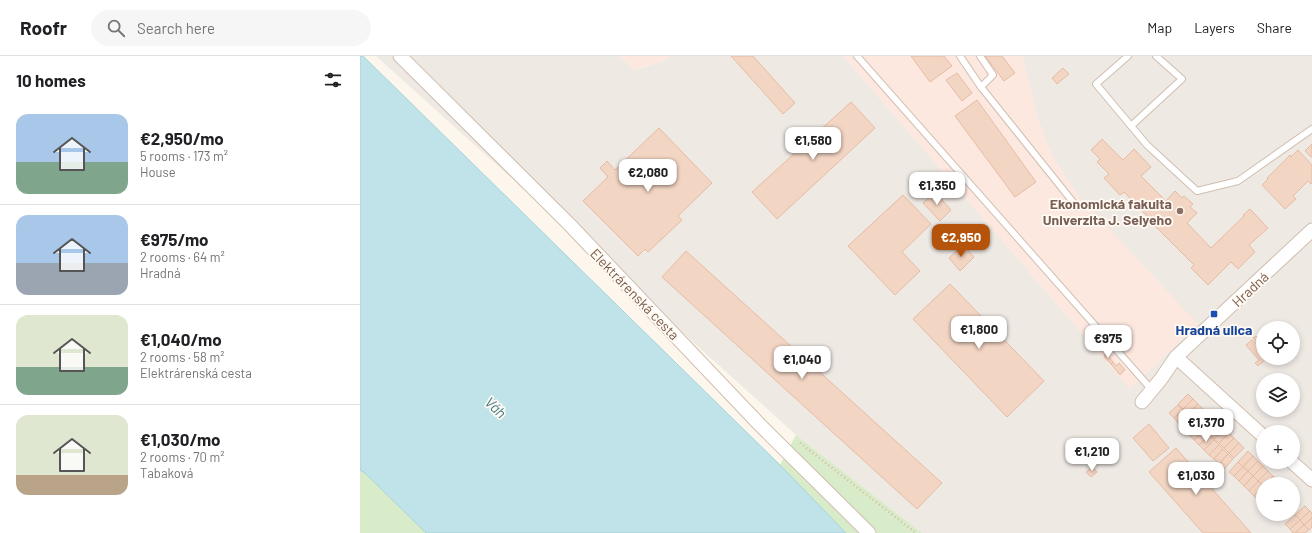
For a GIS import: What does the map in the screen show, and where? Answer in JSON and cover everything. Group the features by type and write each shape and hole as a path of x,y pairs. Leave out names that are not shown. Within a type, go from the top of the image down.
{"street":[{"name":"Elektrárenská cesta","path":"400,56 570,225 760,425 869,533"},
{"name":"Hradná","path":"1142,402 1176,357 1312,230"},
{"path":"1176,357 1256,430"},
{"path":"1300,469 1312,480"}],"lane":[{"path":"857,56 1152,390"},
{"path":"960,56 981,87 1077,207"},
{"path":"980,56 993,75 981,87"},
{"path":"1128,56 1096,84 1147,145 1196,191 1238,181 1312,129"},
{"path":"1131,126 1182,79 1156,56"}],"path":[{"path":"797,441 916,533"}],"shaded area":[{"path":"376,56 620,56 634,70 664,61 669,56 843,56 1130,389 1198,324 1080,198 1052,156 1037,116 1022,56 1312,56 1312,533 922,533 796,435"},
{"path":"620,56 669,56 664,61 633,70"},
{"path":"843,56 1022,56 1037,116 1052,156 1080,198 1199,324 1130,389"}],"green space":[{"path":"796,435 922,533 846,533 780,465"},
{"path":"360,470 365,473 426,533 360,533"}],"water":[{"name":"Váh","path":"360,56 363,56 780,465 846,533 426,533 365,473 360,470"}],"building":[{"path":"731,56 753,56 795,103 783,114"},
{"path":"911,56 944,56 952,66 930,82"},
{"path":"985,56 1002,56 1015,73 1004,81"},
{"path":"1063,68 1069,74 1057,84 1052,78"},
{"path":"957,73 972,93 962,101 946,80"},
{"path":"977,100 1036,182 1015,197 955,116"},
{"path":"851,102 875,128 777,219 752,192"},
{"path":"659,128 712,183 678,216 682,220 648,252 645,249 638,256 583,201 608,177 600,168 607,161 615,170"},
{"path":"1102,139 1123,160 1134,149 1151,167 1141,176 1166,201 1175,191 1182,198 1184,196 1193,204 1190,207 1197,213 1187,223 1211,248 1250,209 1268,228 1249,245 1255,252 1238,269 1231,262 1208,285 1191,268 1194,265 1147,218 1148,217 1124,192 1120,195 1104,178 1109,174 1097,162 1100,159 1091,150"},
{"path":"1312,144 1312,157 1311,157 1305,151"},
{"path":"1298,150 1312,165 1312,183 1311,184 1308,181 1293,196 1296,199 1285,209 1262,185 1290,155 1291,157"},
{"path":"935,192 951,210 940,221 923,203"},
{"path":"903,195 931,224 902,252 920,271 895,295 848,246"},
{"path":"963,245 974,257 960,271 949,258"},
{"path":"686,251 942,483 917,509 662,277"},
{"path":"950,284 1044,381 1007,417 913,319"},
{"path":"1252,340 1255,343 1256,357 1246,345"},
{"path":"1106,354 1113,362 1111,364 1104,356"},
{"path":"1113,362 1116,366 1119,363 1125,370 1120,375 1111,364"},
{"path":"1188,394 1193,399 1183,409 1178,404"},
{"path":"1193,399 1198,404 1189,414 1183,409"},
{"path":"1198,404 1203,409 1193,419 1189,414"},
{"path":"1178,405 1183,410 1174,418 1169,413"},
{"path":"1203,409 1208,414 1199,424 1193,419"},
{"path":"1183,410 1188,415 1179,424 1174,418"},
{"path":"1208,414 1213,418 1204,429 1199,424"},
{"path":"1188,415 1194,420 1184,429 1179,424"},
{"path":"1213,418 1219,423 1209,434 1204,429"},
{"path":"1194,420 1199,426 1189,435 1184,429"},
{"path":"1219,423 1224,428 1214,439 1209,434"},
{"path":"1149,424 1169,448 1153,461 1133,438"},
{"path":"1199,426 1204,431 1194,440 1189,435"},
{"path":"1224,428 1229,433 1219,443 1214,439"},
{"path":"1204,431 1209,436 1199,445 1194,440"},
{"path":"1229,433 1234,438 1224,448 1219,443"},
{"path":"1209,436 1214,440 1204,450 1199,445"},
{"path":"1234,438 1239,443 1229,453 1224,448"},
{"path":"1214,440 1219,445 1209,455 1204,450"},
{"path":"1239,443 1244,448 1234,458 1229,453"},
{"path":"1219,445 1223,449 1214,459 1209,455"},
{"path":"1176,448 1251,533 1203,533 1149,472"},
{"path":"1223,449 1228,454 1219,464 1214,459"},
{"path":"1248,451 1253,456 1243,467 1238,462"},
{"path":"1228,454 1233,459 1224,469 1219,464"},
{"path":"1253,456 1256,459 1256,463 1248,471 1243,467"},
{"path":"1238,462 1243,467 1234,476 1229,472"},
{"path":"1256,463 1256,469 1260,469 1253,476 1248,471"},
{"path":"1092,467 1097,472 1091,477 1086,472"},
{"path":"1243,467 1248,471 1239,481 1234,476"},
{"path":"1260,469 1266,469 1268,471 1262,477 1256,477 1256,479 1253,476"},
{"path":"1248,471 1253,476 1244,486 1239,481"},
{"path":"1268,471 1273,476 1272,477 1262,477"},
{"path":"1253,476 1256,479 1256,483 1249,491 1244,486"},
{"path":"1256,483 1256,494 1254,496 1249,491"},
{"path":"1305,506 1310,511 1300,520 1300,510"},
{"path":"1310,511 1312,513 1312,518 1304,525 1300,520"},
{"path":"1312,518 1312,527 1309,530 1304,525"},
{"path":"1300,520 1304,525 1295,533 1293,533 1290,529"},
{"path":"1288,521 1299,521 1290,529 1285,524"},
{"path":"1304,525 1309,530 1305,533 1295,533"}],"place":[{"name":"Ekonomická fakulta Univerzita J. Selyeho","path":"1180,211"},
{"name":"Hradná ulica","path":"1214,314"}]}
